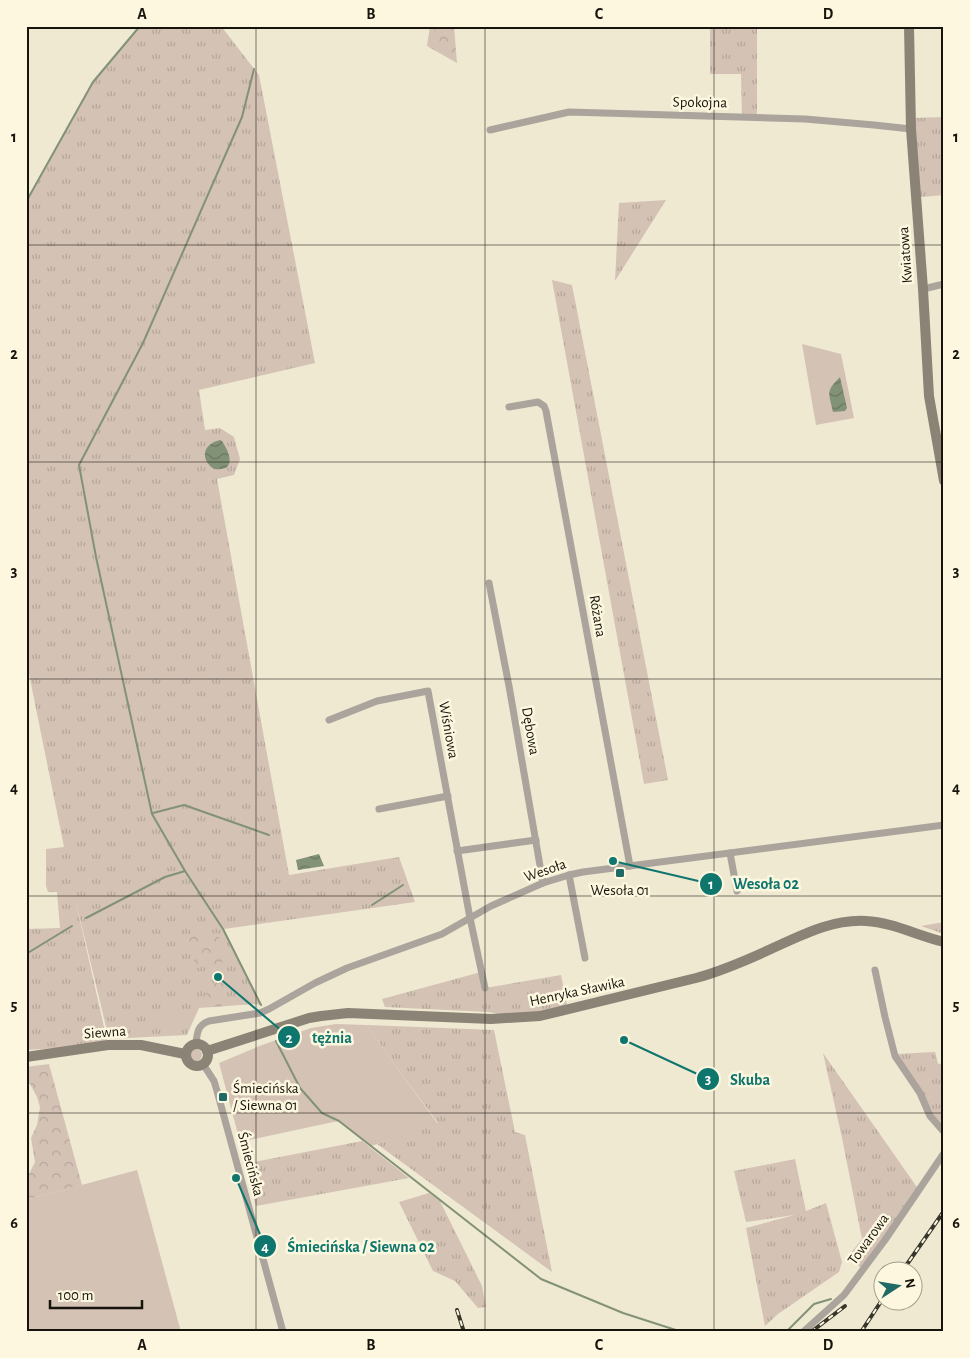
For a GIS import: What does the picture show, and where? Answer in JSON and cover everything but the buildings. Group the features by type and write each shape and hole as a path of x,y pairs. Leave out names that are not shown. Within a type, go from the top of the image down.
{"main road":[{"name":"Kwiatowa","path":"909,26 911,129 929,396 944,481"},
{"name":"Henryka Sławika","path":"207,1051 309,1018 336,1014 491,1019 553,1014 719,972 810,931 841,922 868,921 944,942"},
{"name":"Siewna","path":"26,1057 126,1044 185,1054"},
{"path":"196,1044 203,1046 207,1051 207,1058 203,1064 191,1065 186,1060 185,1054 188,1048 196,1044"}],"street":[{"name":"Spokojna","path":"490,130 569,112 805,119 874,124 911,129"},
{"path":"923,289 944,284"},
{"name":"Różana","path":"509,407 538,402 544,406 546,411 630,866"},
{"name":"Dębowa","path":"489,583 543,883"},
{"name":"Wiśniowa","path":"329,720 377,701 428,691 457,851 485,988"},
{"path":"379,809 448,796"},
{"name":"Wesoła","path":"196,1044 197,1033 203,1023 260,1013 347,968 442,934 491,906 543,883 569,875 944,825"},
{"path":"457,851 536,840"},
{"path":"730,853 737,891"},
{"path":"569,875 585,958"},
{"path":"875,970 895,1056 920,1094 930,1116 944,1132"},
{"name":"Śmiecińska","path":"203,1064 214,1081 217,1091 282,1332"},
{"name":"Towarowa","path":"803,1332 844,1295 885,1240 944,1153"}],"green space":[{"path":"140,26 221,26 259,75 315,363 199,390 205,430 220,428 234,437 240,459 234,475 217,479 289,875 399,857 415,902 224,929 261,1005 199,1008 187,1035 109,1039 75,898 108,1045 26,1050 26,929 60,928 57,892 48,892 46,886 46,849 64,847 29,674 26,673 26,202 93,82"},
{"path":"430,26 454,26 457,63 427,46"},
{"path":"710,26 757,26 757,118 742,117 741,74 710,74"},
{"path":"944,117 944,195 922,197 916,193 911,118"},
{"path":"666,200 615,281 619,203"},
{"path":"552,280 572,285 668,780 644,784"},
{"path":"802,344 841,354 854,418 816,425"},
{"path":"944,922 944,933 921,926"},
{"path":"217,933 230,961 196,968 188,937"},
{"path":"481,972 485,994 485,988 561,975 568,1010 522,1018 488,1012 385,1007 382,999"},
{"path":"224,983 226,1006 207,1007 206,984"},
{"path":"180,1014 180,1027 151,1028 150,1015"},
{"path":"336,1024 367,1025 438,1124 371,1146 338,1121 240,1142 219,1063 262,1045 311,1028"},
{"path":"367,1025 494,1030 515,1132 525,1135 552,1272 377,1144 438,1123"},
{"path":"194,1049 198,1049 202,1055 198,1061 194,1061 190,1057 190,1053"},
{"path":"935,1052 938,1064 944,1063 944,1129 934,1118 897,1054"},
{"path":"823,1053 919,1190 864,1269 846,1259 862,1239"},
{"path":"49,1064 82,1185 26,1200 27,1178 35,1162 31,1138 37,1125 40,1107 30,1084 26,1081 26,1067"},
{"path":"362,1141 409,1178 256,1206 244,1164"},
{"path":"795,1159 806,1211 826,1203 842,1262 839,1272 778,1314 765,1326 746,1228 794,1215 746,1222 734,1171"},
{"path":"137,1170 181,1332 26,1332 26,1200"},
{"path":"429,1193 440,1201 482,1286 486,1307 478,1308 455,1281 433,1271 399,1202"}],"water":[{"path":"840,377 847,408 845,411 833,412 829,393"},
{"path":"220,440 227,451 230,461 226,468 214,469 206,461 205,453 210,445"},
{"path":"319,854 324,866 298,870 296,860"}],"waterway":[{"path":"26,202 93,82 140,26"},
{"path":"185,871 152,814 96,557 79,465 143,343 242,117 254,69"},
{"path":"153,813 184,805 269,835"},
{"path":"86,918 165,877 185,871 223,929 261,1005"},
{"path":"372,905 403,885"},
{"path":"26,954 72,926"},
{"path":"276,1041 300,1088 322,1113 339,1121 541,1279 623,1313 682,1332"},
{"path":"786,1332 814,1304 831,1299"}],"railway":[{"path":"910,1260 944,1211"},
{"path":"811,1332 845,1306"},
{"path":"457,1310 464,1332"},
{"path":"861,1332 875,1310"}],"place":[{"name":"Wesoła 02","path":"613,861"},
{"name":"Wesoła 01","path":"620,873"},
{"name":"tężnia","path":"218,977"},
{"name":"Skuba","path":"624,1040"},
{"name":"Śmiecińska / Siewna 01","path":"223,1097"},
{"name":"Śmiecińska / Siewna 02","path":"236,1178"}]}
